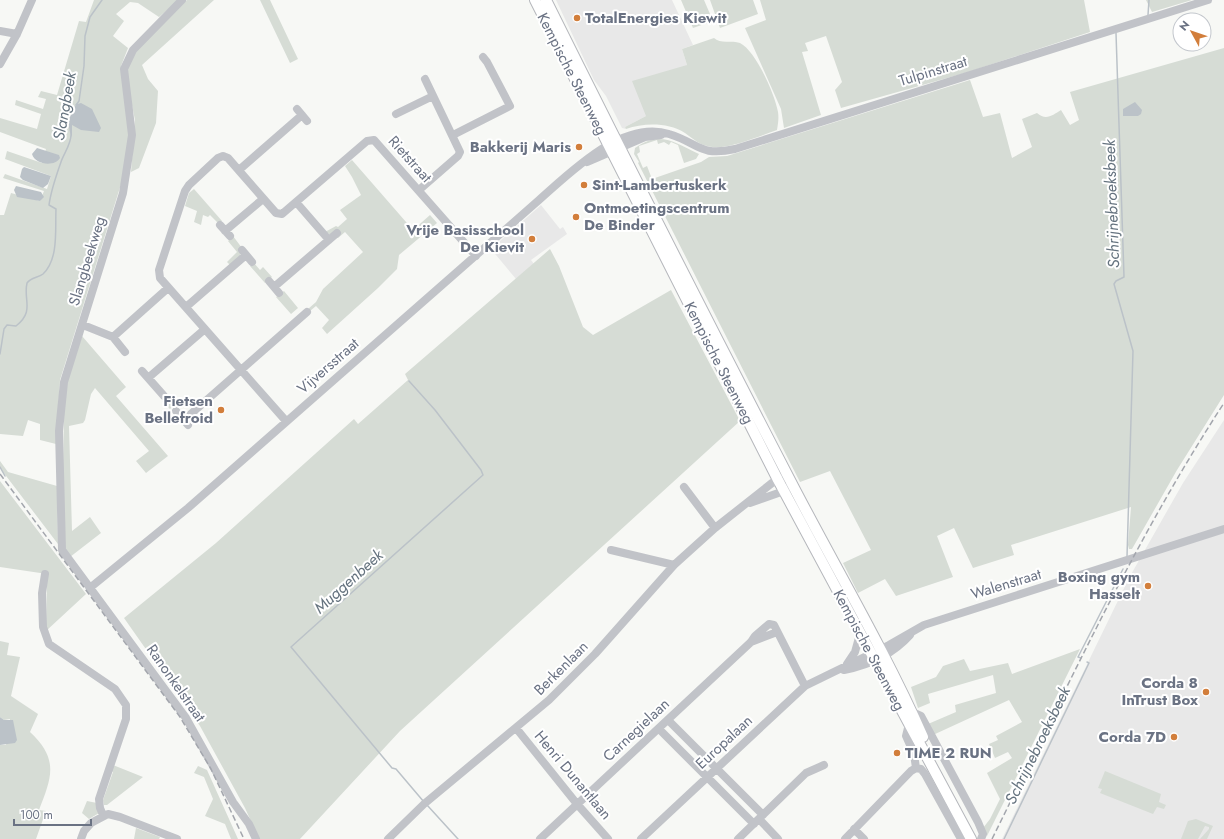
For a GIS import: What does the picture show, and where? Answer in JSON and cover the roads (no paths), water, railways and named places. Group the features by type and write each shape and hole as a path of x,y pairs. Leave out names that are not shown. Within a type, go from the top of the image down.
{"main road":[{"name":"Kempische Steenweg","path":"535,0 790,480 877,655 909,724 977,839"},
{"name":"Kempische Steenweg","path":"546,0 614,147 778,480 860,634 877,655 912,712 957,807 970,839"}],"street":[{"path":"0,64 17,34 32,0"},
{"name":"Slangbeekweg","path":"62,550 59,431 60,413 64,382 123,193 127,173 132,134 124,69 133,50 182,0"},
{"name":"Tulpinstraat","path":"614,147 642,132 656,130 679,137 704,150 721,152 735,149 1208,0"},
{"path":"0,31 17,34"},
{"path":"453,135 510,106 483,57"},
{"path":"419,190 458,156 460,148 425,79"},
{"path":"402,114 433,96"},
{"path":"239,170 302,115"},
{"name":"Rietstraat","path":"168,288 160,278 159,270 185,191 189,185 218,158 223,156 228,158 276,213 282,214 367,141 374,140 476,256"},
{"name":"Vijversstraat","path":"91,588 188,508 581,164 597,152 614,147"},
{"path":"225,231 263,199"},
{"path":"296,202 329,240"},
{"path":"274,287 337,233"},
{"path":"186,307 246,256"},
{"path":"113,337 168,288 286,421"},
{"path":"176,411 186,422 298,316 307,312"},
{"path":"83,325 113,337 125,352"},
{"path":"164,396 145,375 205,329"},
{"name":"Berkenlaan","path":"388,839 445,785 550,700 595,654 674,565 715,528 743,506 778,480 790,480 784,491 743,506"},
{"path":"684,487 715,528"},
{"name":"Walenstraat","path":"877,655 900,646 913,632 924,625 1224,529"},
{"name":"Ranonkelstraat","path":"62,550 186,718 233,802 249,824 256,839"},
{"path":"611,550 674,565"},
{"path":"45,574 42,593 43,627 49,644 115,689 126,705 126,719 99,799 100,808 103,815"},
{"name":"Carnegielaan","path":"540,839 659,729 769,624 774,625 805,686"},
{"path":"846,666 855,652 860,634"},
{"name":"Europalaan","path":"641,839 805,686 846,666 877,655"},
{"name":"Europalaan","path":"831,673 877,655"},
{"name":"Kempische Steenweg","path":"912,712 921,716 978,822 983,834 981,839"},
{"path":"668,720 716,769 778,839"},
{"name":"Kempische Steenweg","path":"909,724 906,736 914,754 916,768"},
{"name":"Henri Dunantlaan","path":"516,728 577,804 608,839"},
{"path":"659,729 707,777 759,819"},
{"path":"738,839 806,773 824,765"},
{"path":"845,839 910,771 916,768 921,769 926,774 961,839"},
{"path":"81,839 87,826 103,815 113,814 177,839"},
{"path":"854,829 864,839"}],"waterway":[{"name":"Slangbeek","path":"76,105 79,101 84,66 85,36 90,17 102,0"},
{"name":"Schrijnebroeksbeek","path":"1148,15 1149,0"},
{"name":"Schrijnebroeksbeek","path":"1116,33 1124,277 1116,281 1114,284 1133,351 1127,557"},
{"name":"Slangbeek","path":"0,354 4,329 7,325 16,326 22,321 27,310 27,283 43,274 52,260 56,234 56,209 49,205 54,183 69,144 71,133"},
{"name":"Muggenbeek","path":"409,381 435,410 481,470 483,475 291,647 392,768 396,769 424,802"},
{"name":"Slangbeek","path":"0,467 5,476"},
{"name":"Schrijnebroeksbeek","path":"1081,658 1078,657 1123,569"},
{"name":"Schrijnebroeksbeek","path":"1004,839 1089,663 1087,662"},
{"name":"Muggenbeek","path":"427,805 458,839"}],"railway":[{"path":"992,839 1130,563 1191,455 1224,403"},
{"path":"0,474 180,717 211,769 244,839"}],"place":[{"name":"TotalEnergies Kiewit","path":"577,18"},
{"name":"Bakkerij Maris","path":"579,147"},
{"name":"Sint-Lambertuskerk","path":"584,185"},
{"name":"Ontmoetingscentrum De Binder","path":"576,217"},
{"name":"Vrije Basisschool De Kievit","path":"532,239"},
{"name":"Fietsen Bellefroid","path":"221,410"},
{"name":"Boxing gym Hasselt","path":"1148,586"},
{"name":"Corda 8 InTrust Box","path":"1206,692"},
{"name":"Corda 7D","path":"1174,737"},
{"name":"TIME 2 RUN","path":"897,753"}]}
